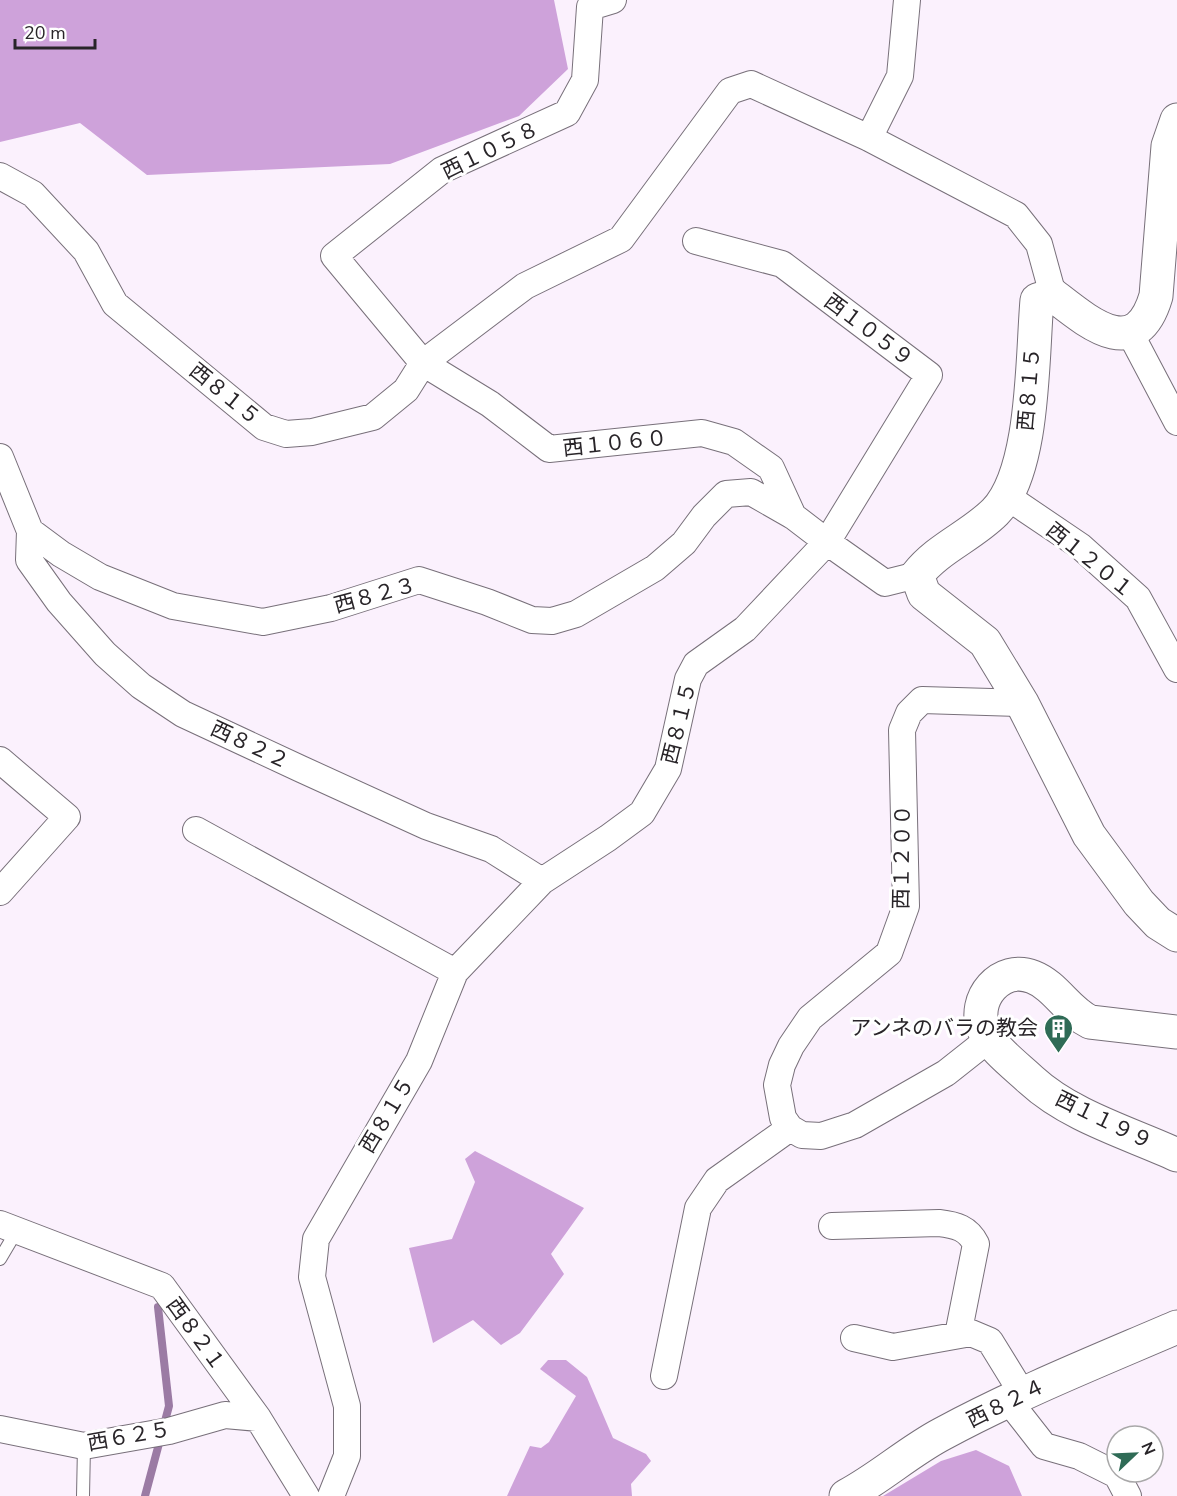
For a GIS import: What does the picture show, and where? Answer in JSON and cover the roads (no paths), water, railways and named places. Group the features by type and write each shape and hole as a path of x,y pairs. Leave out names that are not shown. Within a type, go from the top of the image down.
{"street":[{"name":"西１０５８","path":"423,363 334,256 442,170 567,113 585,80 590,6 613,0"},
{"path":"868,138 900,76 907,0"},
{"name":"西８１５","path":"0,176 33,194 86,251 115,304 264,427 286,434 312,432 373,417 406,390 423,363 525,286 621,239 730,91 751,84 868,138 1017,215 1039,244 1053,295 1037,300 1024,453 1006,496 994,512 928,561 917,575"},
{"path":"1053,295 1104,331 1117,335 1144,323 1152,312 1156,296 1168,146 1177,120"},
{"name":"西１０５９","path":"696,241 782,264 929,375 827,542"},
{"path":"1130,331 1177,422"},
{"name":"西１０６０","path":"423,363 490,405 549,449 702,434 734,442 771,468 794,516"},
{"path":"0,457 30,531"},
{"name":"西８２３","path":"30,531 60,554 100,577 173,606 263,622 331,608 419,580 487,602 532,620 552,621 576,614 655,568 684,543 704,516 726,494 752,492 794,516 827,542"},
{"name":"西１２０１","path":"1006,496 1080,546 1138,598 1177,669"},
{"name":"西８２２","path":"30,531 29,560 59,602 105,654 141,686 183,714 426,826 491,849 542,881"},
{"name":"西８１５","path":"331,1496 347,1456 347,1406 312,1277 316,1239 419,1061 455,972 542,881 642,813 668,769 688,679 696,664 745,629 827,542"},
{"path":"827,542 885,583 917,575 924,594 985,642 1022,703 1089,835 1139,903 1158,923 1177,935"},
{"name":"西１２００","path":"790,1128 783,1118 777,1085 782,1065 791,1046 810,1018 889,953 906,906 902,730 909,713 922,700 1022,703"},
{"path":"0,760 68,818 0,892"},
{"path":"196,830 455,972"},
{"path":"664,1376 698,1208 717,1180 790,1128 802,1135 821,1136 855,1125 946,1073 989,1039 981,1020 984,1000 989,989 1011,974 1032,976 1043,982 1077,1016 1090,1022 1177,1032"},
{"name":"西１１９９","path":"989,1039 1032,1081 1056,1100 1177,1155"},
{"path":"832,1226 939,1223 956,1226 971,1233 976,1244 958,1335"},
{"name":"西８２１","path":"8,1228 162,1286 258,1418 306,1496"},
{"name":"西８２４","path":"846,1496 869,1484 939,1435 1015,1396 1177,1327"},
{"path":"854,1338 893,1347 971,1333 990,1341 1015,1396 1044,1446 1079,1456 1117,1475 1128,1496"},
{"name":"西６２５","path":"0,1429 84,1446 161,1432 225,1415 258,1418"}],"lane":[{"path":"0,1259 8,1228"},
{"path":"83,1496 84,1446"}],"waterway":[{"path":"145,1496 169,1406 158,1307"}],"place":[{"name":"アンネのバラの教会","path":"1059,1054"}]}
